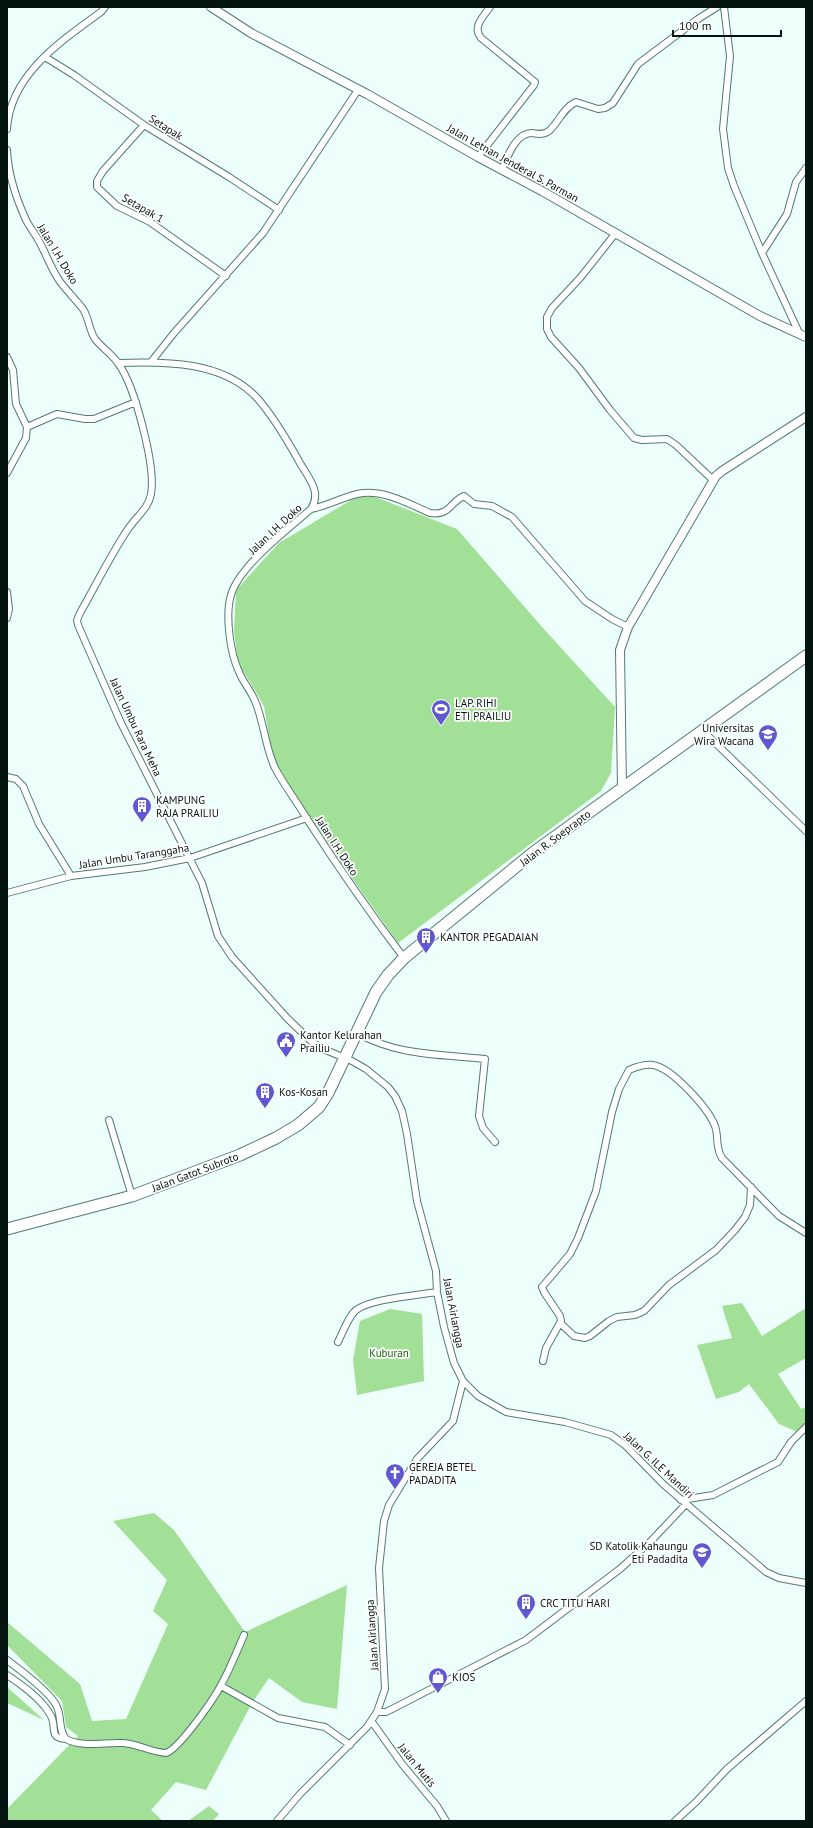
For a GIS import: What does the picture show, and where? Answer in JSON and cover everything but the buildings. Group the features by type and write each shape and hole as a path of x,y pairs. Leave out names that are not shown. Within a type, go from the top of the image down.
{"highway":[{"name":"Jalan R. Soeprapto","path":"346,1059 376,992 404,958 534,852 806,656"},
{"name":"Jalan Gatot Subroto","path":"7,1229 132,1196 240,1155 288,1132 319,1107 346,1059"}],"street":[{"path":"7,129 9,112 16,94 25,79 66,37 101,12 105,7"},
{"name":"Jalan Letnan Jenderal S. Parman","path":"211,7 250,33 502,169 760,316 803,336"},
{"path":"478,157 534,85 534,82 477,33 477,27 490,7"},
{"path":"502,169 514,146 522,136 530,133 540,134 547,132 555,125 568,107 576,102 598,109 605,108 613,103 638,64 698,19 717,7"},
{"path":"724,7 730,56 724,130 728,168 762,252 803,336"},
{"name":"Setapak","path":"45,57 74,75 144,126 229,177 279,210"},
{"path":"151,362 174,333 263,233 358,90"},
{"name":"Setapak 1","path":"144,126 103,171 96,181 97,187 117,206 150,222 226,276"},
{"name":"Jalan I.H. Doko","path":"7,150 12,183 27,221 62,284 86,314 90,329 95,339 103,349 118,363 168,362 196,367 236,381 258,399 299,461 315,490 315,503 311,509 282,534 244,572 232,590 229,607 230,634 235,663 258,708 275,768 349,884 404,958"},
{"path":"762,252 783,223 796,182 806,168"},
{"path":"615,234 580,278 552,308 547,317 547,329 551,337 580,368 610,410 634,438 642,440 667,439 676,445 713,480"},
{"path":"7,357 13,370 16,404 27,427 26,438 7,473"},
{"name":"Jalan Umbu Rara Meha","path":"118,363 136,402 144,432 149,464 151,494 147,505 128,528 110,559 80,613 77,622 121,723 202,883 218,936 232,957 310,1041 321,1048 346,1059"},
{"path":"27,427 57,414 85,419 94,419 136,402"},
{"path":"622,789 620,650 628,627 713,480 722,470 806,416"},
{"path":"311,509 328,505 358,494 370,492 400,500 430,513 438,514 445,512 464,496 474,504 492,506 512,517 585,601 612,619 628,627"},
{"path":"7,592 9,609 7,618"},
{"path":"702,730 806,831"},
{"path":"7,777 16,779 23,786 39,824 71,876"},
{"name":"Jalan Umbu Taranggaha","path":"7,893 71,876 145,867 190,858 307,818"},
{"path":"357,1033 373,1042 403,1051 485,1059 478,1116 483,1128 495,1142"},
{"name":"Jalan Airlangga","path":"277,1821 300,1794 372,1722 377,1712 385,1688 379,1574 384,1521 389,1505 417,1459 453,1421 463,1381 450,1353 437,1292 436,1271 417,1201 402,1111 395,1096 381,1081 359,1064 346,1059"},
{"path":"543,1361 546,1348 560,1323 560,1316 542,1287 570,1254 578,1238 596,1191 612,1112 619,1089 629,1070 641,1066 652,1065 669,1073 706,1109 713,1120 716,1128 719,1153 779,1216 806,1233"},
{"path":"110,1120 132,1196"},
{"path":"560,1323 574,1336 585,1338 617,1317 635,1315 644,1311 669,1285 716,1250 735,1230 745,1217 750,1205 751,1187"},
{"path":"338,1342 349,1318 359,1308 385,1300 437,1292"},
{"name":"Jalan G. ILE Mandiri","path":"463,1381 478,1396 506,1412 565,1422 611,1435 625,1445 654,1476 773,1576 806,1583"},
{"path":"377,1712 386,1712 396,1708 526,1640 620,1569 651,1541 684,1502 708,1496 778,1462 791,1442 806,1427"},
{"path":"7,1675 43,1704 51,1716 55,1734 60,1739 78,1743 134,1744 161,1753 170,1752 190,1731 221,1686 244,1635"},
{"path":"7,1660 51,1697 57,1706 61,1731 66,1740"},
{"path":"221,1686 278,1718 331,1730 350,1745"},
{"path":"675,1821 696,1802 727,1769 806,1701"},
{"name":"Jalan Mutis","path":"372,1722 402,1764 437,1806 446,1821"}],"green space":[{"name":"LAP. RIHI ETI PRAILIU","path":"373,496 457,529 542,627 615,707 611,773 601,791 398,943 290,787 272,756 264,706 238,665 234,631 236,590 279,543 356,497"},
{"path":"742,1303 762,1336 806,1308 806,1358 778,1374 801,1409 806,1407 806,1425 800,1433 779,1424 749,1384 739,1392 716,1399 697,1345 732,1338 722,1306"},
{"name":"Kuburan","path":"390,1309 422,1314 424,1381 357,1395 353,1360 360,1321"},
{"path":"154,1513 174,1530 245,1632 347,1585 337,1709 302,1702 269,1678 252,1703 206,1790 176,1782 151,1810 163,1821 7,1821 7,1809 78,1736 66,1727 62,1701 7,1645 7,1622 80,1684 92,1721 126,1719 168,1624 153,1611 167,1580 113,1521"},
{"path":"7,1687 44,1720 7,1703"},
{"path":"209,1806 219,1814 213,1821 188,1821"}],"place":[{"name":"LAP. RIHI ETI PRAILIU","path":"441,726"},
{"name":"Universitas Wira Wacana","path":"768,751"},
{"name":"KAMPUNG RAJA PRAILIU","path":"142,823"},
{"name":"KANTOR PEGADAIAN","path":"426,954"},
{"name":"Kantor Kelurahan Prailiu","path":"286,1058"},
{"name":"Kos-Kosan","path":"265,1109"},
{"name":"GEREJA BETEL PADADITA","path":"395,1490"},
{"name":"SD Katolik Kahaungu Eti Padadita","path":"702,1569"},
{"name":"CRC TITU HARI","path":"526,1620"},
{"name":"KIOS","path":"438,1694"}]}
